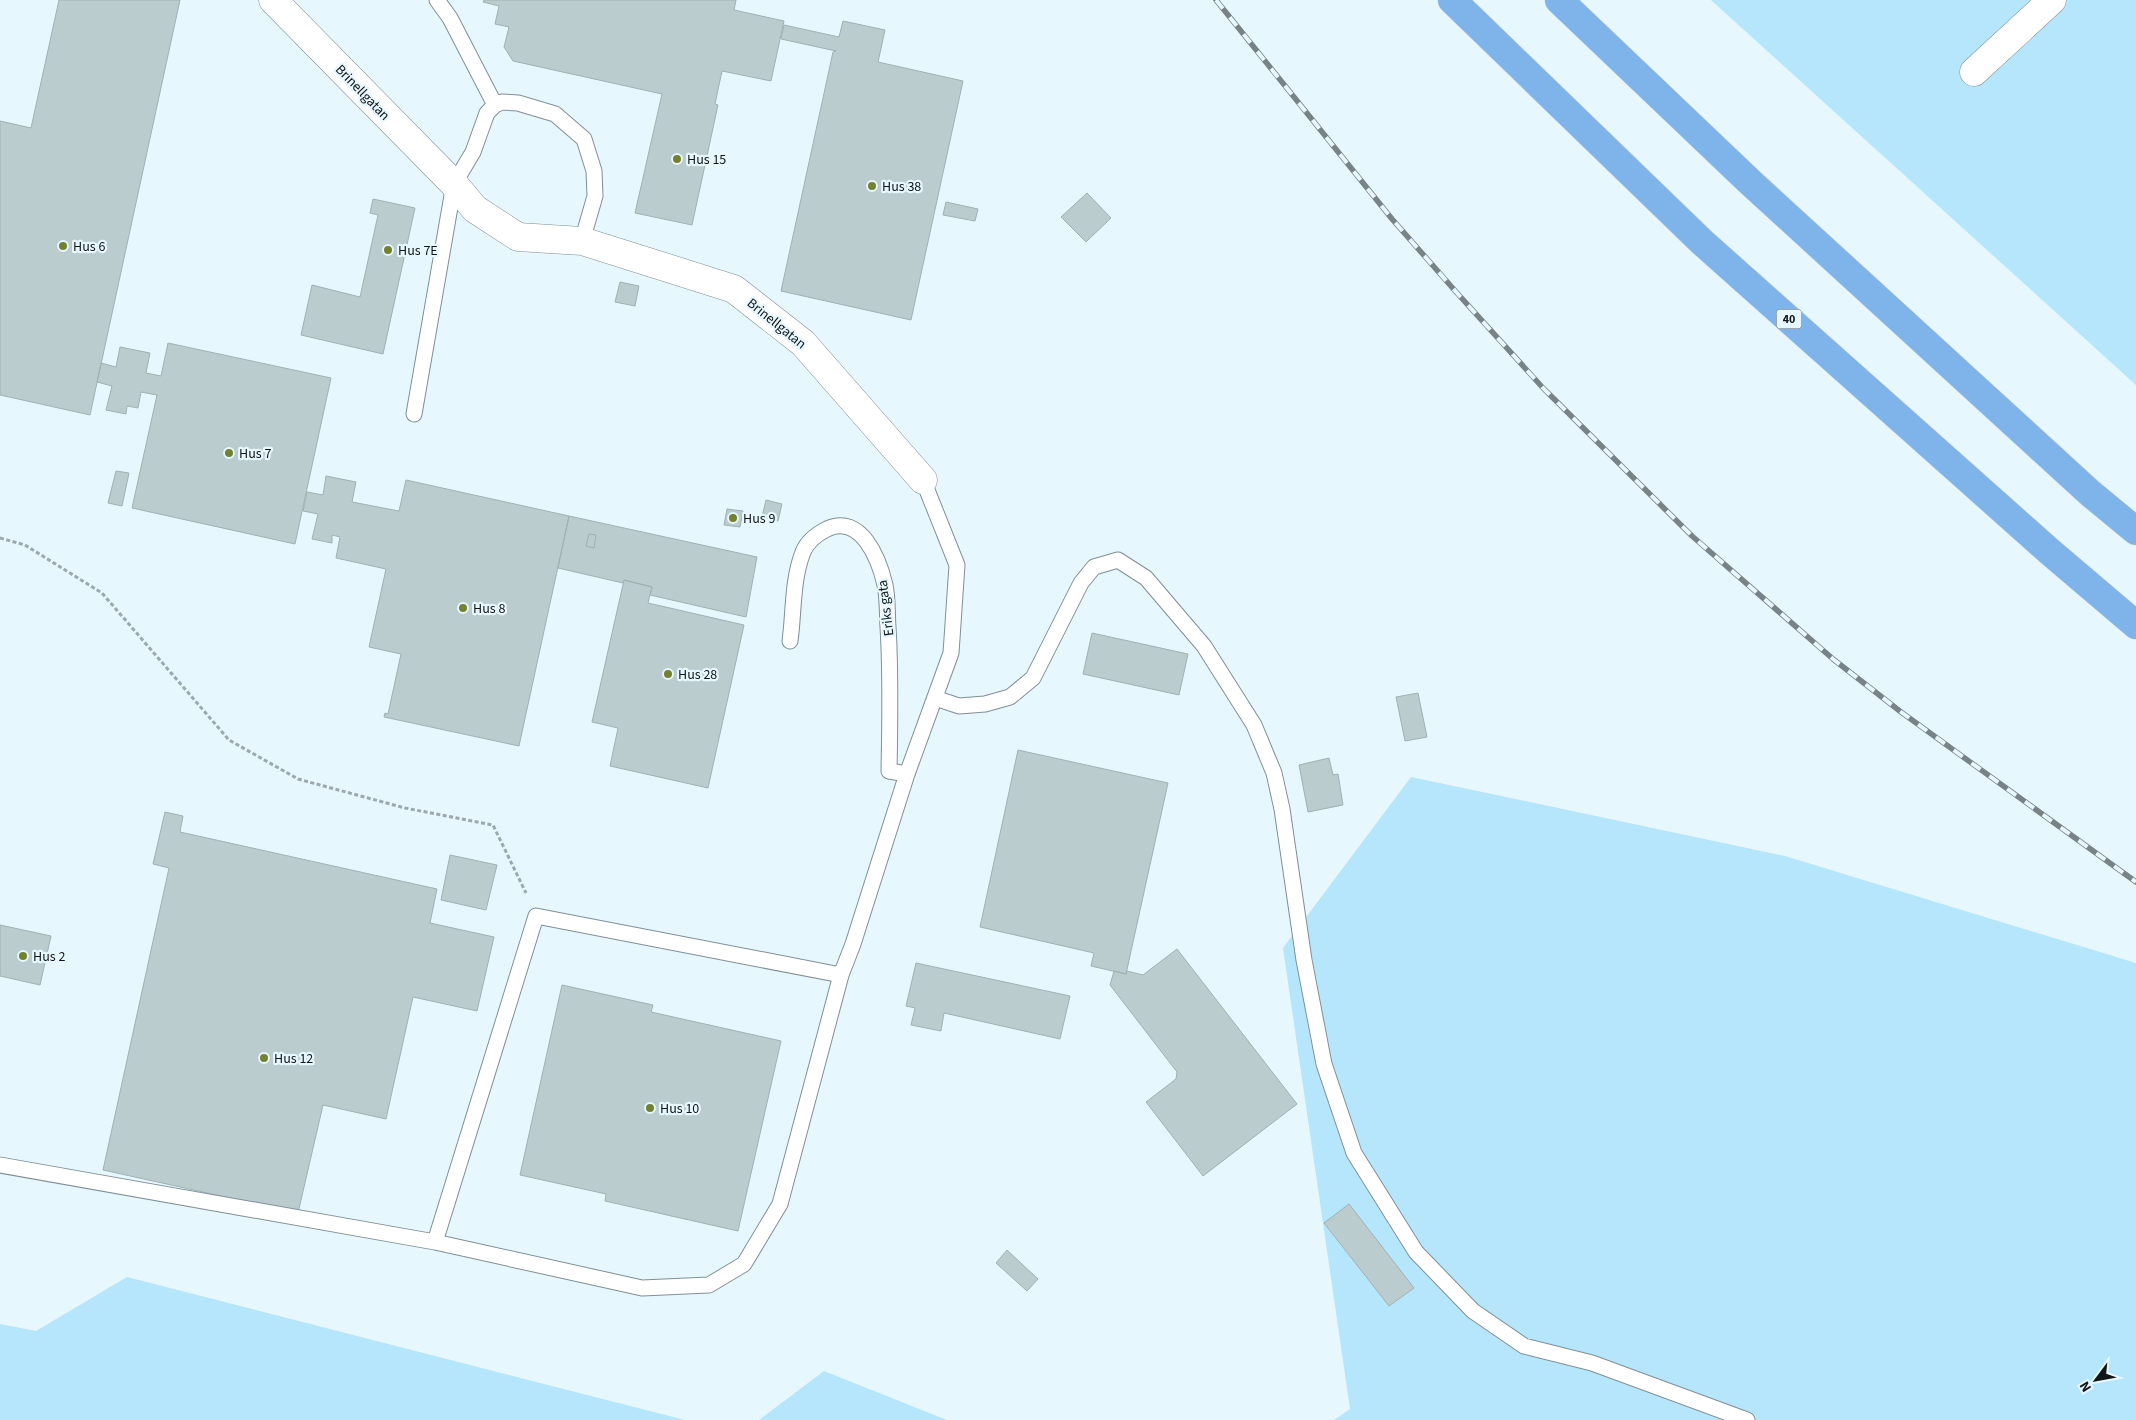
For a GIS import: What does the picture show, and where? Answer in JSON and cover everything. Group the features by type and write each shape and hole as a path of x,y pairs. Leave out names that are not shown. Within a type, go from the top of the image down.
{"highway":[{"name":"40","path":"1452,0 1702,242 2042,545 2136,625"},
{"path":"1558,0 1750,182 2090,493 2136,531"}],"street":[{"name":"Brinellgatan","path":"273,0 454,184 475,209 518,237 582,241 734,289 804,343 923,480"},
{"path":"1974,72 2052,0"}],"lane":[{"path":"438,0 450,18 495,105"},
{"path":"414,414 454,184 473,152 487,113 495,105 502,102 518,103 555,114 584,139 594,171 595,196 582,241"},
{"path":"0,1166 435,1242 642,1288 709,1285 744,1264 780,1204 841,976 907,774 951,653 957,565 923,480"},
{"name":"Eriks gata","path":"790,642 795,580 803,550 817,534 832,527 851,526 865,538 874,555 885,586 891,671 889,771 907,774"},
{"path":"935,698 960,706 984,704 1010,697 1033,678 1077,592 1094,567 1118,560 1146,578 1204,646 1254,725 1274,774 1282,809 1304,960 1324,1064 1354,1153 1416,1252 1473,1311 1524,1346 1592,1362 1747,1420"},
{"path":"435,1242 536,916 841,976"}],"path":[{"path":"0,538 24,544 102,593 229,740 298,778 405,808 493,825 536,916"}],"shaded area":[{"path":"2136,0 2136,385 1712,1"},
{"path":"1411,777 1785,856 2136,963 2136,1420 1334,1420 1350,1409 1283,948"},
{"path":"127,1277 685,1420 0,1420 0,1324 36,1331"},
{"path":"824,1371 947,1420 759,1420"}],"building":[{"name":"Hus 6","path":"59,0 180,0 90,415 0,395 0,121 31,128"},
{"name":"Hus 15","path":"484,0 736,0 734,10 784,21 771,81 722,71 715,104 718,105 692,225 635,213 662,94 513,61 504,47 509,27 495,24 499,6 483,2"},
{"name":"Hus 38","path":"843,21 885,30 878,62 963,81 911,320 781,291 833,52 836,51 781,39 784,25 839,37"},
{"path":"1087,193 1111,218 1086,242 1061,217"},
{"name":"Hus 7E","path":"373,199 415,208 383,354 301,335 312,285 360,297 378,215 370,213"},
{"path":"946,202 978,209 975,221 943,215"},
{"path":"620,282 639,286 635,306 615,302"},
{"name":"Hus 7","path":"168,343 331,378 295,544 132,508 157,395 141,392 138,408 127,406 126,414 106,410 112,386 97,382 101,363 116,367 120,347 150,353 146,373 161,376"},
{"path":"116,471 129,473 122,506 108,503"},
{"name":"Hus 8","path":"326,476 356,482 352,502 399,511 406,480 569,516 519,746 384,717 385,713 388,714 401,654 369,647 386,569 336,558 340,537 332,535 332,543 312,539 318,514 303,511 307,492 323,495"},
{"path":"766,500 782,504 778,521 762,517"},
{"name":"Hus 9","path":"727,509 743,511 740,527 724,525"},
{"path":"569,516 757,557 746,617 650,595 652,587 624,580 623,583 558,568"},
{"path":"589,534 596,535 594,548 586,546"},
{"name":"Hus 28","path":"624,580 652,587 648,603 744,625 708,788 610,766 618,728 592,722"},
{"path":"1092,633 1188,654 1179,695 1083,674"},
{"path":"1418,693 1427,737 1405,741 1396,697"},
{"path":"1018,750 1168,783 1126,974 1091,966 1094,953 980,927"},
{"path":"1329,758 1333,775 1338,774 1343,805 1308,812 1299,765"},
{"name":"Hus 12","path":"165,812 183,816 180,832 437,889 430,923 494,937 477,1011 413,997 386,1119 323,1105 298,1213 103,1170 169,868 153,864"},
{"path":"450,855 497,865 486,910 441,900"},
{"name":"Hus 2","path":"0,925 51,936 40,985 0,976"},
{"path":"1177,949 1297,1104 1203,1176 1146,1102 1176,1079 1177,1072 1110,985 1114,971 1126,974 1127,971 1143,975"},
{"path":"916,963 1070,996 1060,1039 944,1013 941,1031 911,1025 915,1008 906,1006"},
{"name":"Hus 10","path":"562,985 653,1005 651,1012 781,1041 738,1231 605,1201 606,1194 520,1175"},
{"path":"1349,1204 1414,1288 1389,1306 1324,1223"},
{"path":"1007,1250 1038,1279 1027,1291 996,1263"}],"railway":[{"path":"1216,0 1392,219 1457,293 1543,388 1692,536 1833,659 1901,712 2136,882"}],"place":[{"name":"Hus 15","path":"677,159"},
{"name":"Hus 38","path":"872,186"},
{"name":"Hus 6","path":"63,246"},
{"name":"Hus 7E","path":"388,250"},
{"name":"Hus 7","path":"229,453"},
{"name":"Hus 9","path":"733,518"},
{"name":"Hus 8","path":"463,608"},
{"name":"Hus 28","path":"668,674"},
{"name":"Hus 2","path":"23,956"},
{"name":"Hus 12","path":"264,1058"},
{"name":"Hus 10","path":"650,1108"}]}
